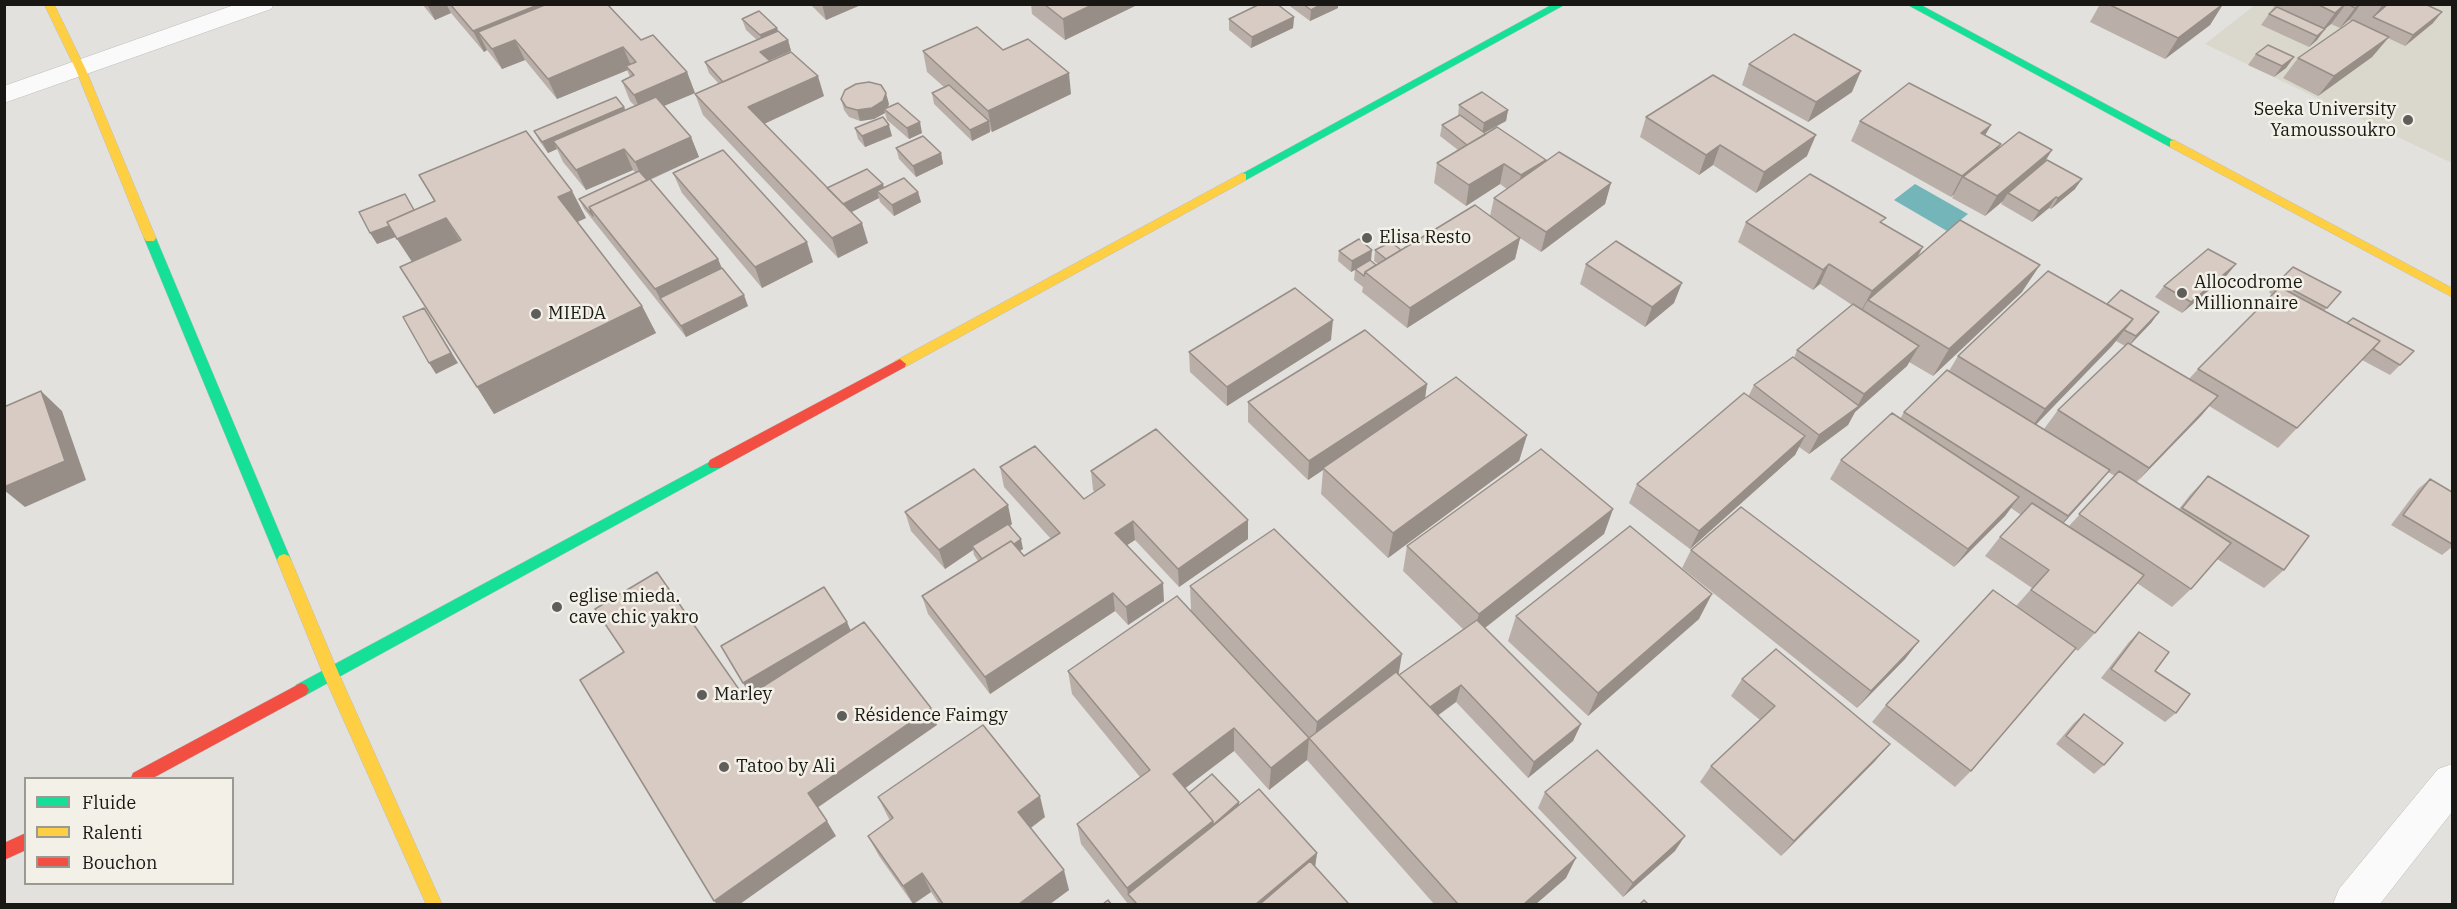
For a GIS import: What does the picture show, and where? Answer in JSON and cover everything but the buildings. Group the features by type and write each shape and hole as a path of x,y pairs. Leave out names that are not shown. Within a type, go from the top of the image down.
{"street":[{"path":"49,4 81,70 331,674 434,904"},
{"path":"4,95 81,70 262,4"},
{"path":"141,777 1561,4"},
{"path":"1911,4 2452,293"},
{"path":"2354,904 2452,782"},
{"path":"4,852 24,841"}],"shaded area":[{"name":"Seeka University Yamoussoukro","path":"2255,5 2452,5 2452,163 2205,44"}],"water":[{"path":"1915,184 1968,214 1947,231 1894,200"}],"traffic: fast":[{"path":"1242,177 1561,4"},
{"path":"1911,4 2174,144"},
{"path":"150,238 284,560"},
{"path":"301,690 715,464"}],"traffic: slow":[{"path":"49,4 81,70 150,238"},
{"path":"2174,144 2452,293"},
{"path":"900,364 1242,177"},
{"path":"284,560 331,674 434,904"}],"traffic: jam":[{"path":"715,464 900,364"},
{"path":"141,777 301,690"},
{"path":"4,852 24,842"}],"place":[{"name":"Seeka University Yamoussoukro","path":"2408,120"},
{"name":"Elisa Resto","path":"1367,238"},
{"name":"Allocodrome Millionnaire","path":"2182,293"},
{"name":"MIEDA","path":"536,314"},
{"name":"eglise mieda. cave chic yakro","path":"557,607"},
{"name":"Marley","path":"702,695"},
{"name":"Résidence Faimgy","path":"842,716"},
{"name":"Tatoo by Ali","path":"724,767"}]}
